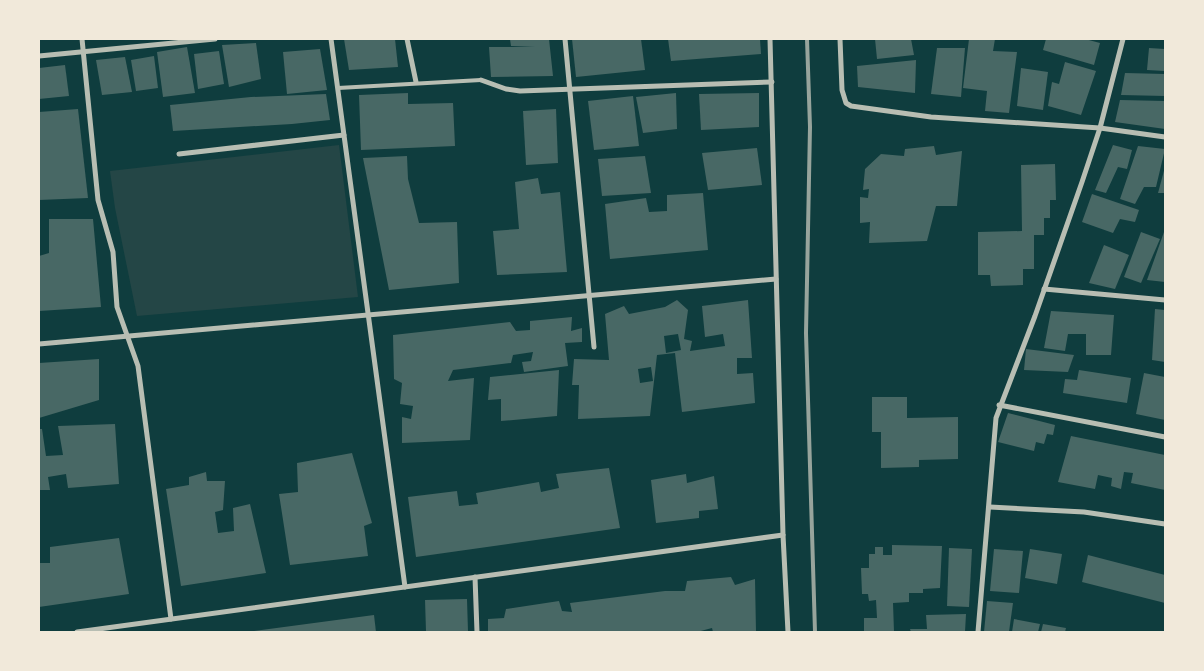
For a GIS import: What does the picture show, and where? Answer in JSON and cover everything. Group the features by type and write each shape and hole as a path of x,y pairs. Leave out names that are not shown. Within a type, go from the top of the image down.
{"street":[{"path":"82,39 98,200 113,252 117,307 138,366 171,619"},
{"path":"39,56 215,39"},
{"path":"331,39 370,315 405,587"},
{"path":"407,39 408,52 416,82"},
{"path":"565,39 594,347"},
{"path":"770,39 783,535 788,632"},
{"path":"840,39 842,90 846,103 870,110 922,116 1100,128 1165,137"},
{"path":"978,632 990,507 994,434 1000,405 1044,289 1100,128 1123,39"},
{"path":"481,80 511,90 772,82"},
{"path":"179,154 344,135"},
{"path":"39,344 776,279"},
{"path":"1044,289 1165,300"},
{"path":"1000,405 1165,438"},
{"path":"990,507 1084,512 1165,524"},
{"path":"77,632 783,535"},
{"path":"475,578 477,632"}],"lane":[{"path":"338,88 416,82 481,80"}],"shaded area":[{"path":"339,145 358,297 137,316 115,208 110,171"}],"building":[{"path":"344,39 395,39 398,67 349,70"},
{"path":"510,39 549,39 553,76 491,77 489,47 535,47 511,46"},
{"path":"572,39 641,39 645,70 576,77"},
{"path":"668,39 760,39 761,54 671,61"},
{"path":"875,39 911,39 914,55 877,59"},
{"path":"969,39 995,39 993,51 1017,52 1009,113 985,111 987,91 963,88"},
{"path":"1046,39 1085,39 1100,43 1094,65 1043,50"},
{"path":"256,43 261,79 229,87 222,45"},
{"path":"187,47 195,93 163,97 157,52"},
{"path":"937,48 965,48 961,97 931,94"},
{"path":"1149,48 1165,49 1165,71 1147,70"},
{"path":"320,49 327,90 287,94 283,52"},
{"path":"219,51 224,84 198,89 194,54"},
{"path":"154,56 158,88 136,91 131,60"},
{"path":"125,57 132,92 102,95 96,60"},
{"path":"916,60 915,93 858,87 857,66"},
{"path":"1065,62 1096,71 1081,115 1048,106 1052,82 1059,84"},
{"path":"65,65 69,96 39,99 39,68"},
{"path":"1021,68 1048,72 1043,110 1017,106"},
{"path":"1125,73 1165,74 1165,96 1121,95"},
{"path":"408,93 408,104 453,103 455,146 361,150 359,95"},
{"path":"676,93 677,129 643,133 636,97"},
{"path":"759,93 759,127 701,130 699,94"},
{"path":"326,94 330,120 173,131 170,105 251,97"},
{"path":"633,96 639,146 594,150 588,101"},
{"path":"1120,100 1165,101 1165,129 1115,122"},
{"path":"78,109 88,198 39,200 39,112"},
{"path":"556,109 558,163 526,165 523,111"},
{"path":"1113,145 1132,150 1127,169 1118,167 1106,193 1095,190"},
{"path":"934,146 936,155 962,151 957,206 936,206 927,241 869,243 870,222 860,223 860,197 868,198 869,189 863,190 865,169 881,154 904,156 905,149"},
{"path":"1138,146 1165,149 1156,187 1144,187 1135,204 1120,199"},
{"path":"757,148 762,185 708,190 702,153"},
{"path":"407,156 408,179 419,223 457,222 459,283 389,290 363,158"},
{"path":"645,156 651,193 602,196 598,159"},
{"path":"1055,164 1056,200 1050,200 1050,218 1044,218 1044,235 1034,235 1034,269 1023,269 1023,285 991,286 990,275 978,275 978,232 1022,231 1021,165"},
{"path":"1165,167 1165,193 1158,193"},
{"path":"538,178 541,194 560,192 567,272 497,275 493,231 519,229 515,182"},
{"path":"703,193 708,250 610,259 605,204 646,198 649,212 667,211 667,195"},
{"path":"1092,194 1139,210 1135,222 1120,219 1113,233 1082,222"},
{"path":"49,219 93,219 101,307 39,311 39,256 49,253"},
{"path":"1141,232 1160,239 1141,283 1124,277"},
{"path":"1164,232 1165,282 1147,280"},
{"path":"1104,245 1129,255 1115,289 1089,283"},
{"path":"677,300 688,310 684,339 692,341 690,351 725,346 723,334 705,337 702,306 748,300 752,358 737,358 737,374 753,373 755,403 682,412 675,353 657,355 650,416 578,419 579,385 572,385 574,359 609,360 605,314 624,306 629,314 665,307","holes":["678,334 681,350 666,353 664,336","651,367 653,381 640,383 638,369"]},
{"path":"1155,309 1165,310 1165,362 1152,360"},
{"path":"1051,311 1114,315 1111,355 1086,355 1086,334 1068,334 1065,351 1044,348"},
{"path":"572,317 571,331 582,328 582,342 565,343 568,366 524,372 522,362 531,361 533,352 513,355 511,363 453,370 448,381 474,378 470,440 402,443 402,417 411,419 413,406 400,404 402,383 394,379 393,335 510,322 516,331 530,330 530,321"},
{"path":"1026,349 1074,355 1068,372 1024,370"},
{"path":"99,359 99,400 39,418 39,363"},
{"path":"559,370 557,416 501,421 501,399 488,400 490,377"},
{"path":"1079,370 1131,378 1127,403 1063,393 1065,379 1077,380"},
{"path":"1144,373 1165,377 1165,420 1136,414"},
{"path":"872,397 907,397 907,418 958,417 958,459 919,460 919,467 881,468 881,432 872,432"},
{"path":"1008,413 1055,425 1053,435 1047,434 1044,444 1036,442 1034,451 998,442"},
{"path":"115,424 119,484 68,488 66,474 48,477 50,490 39,490 39,429 42,429 46,456 63,455 58,426"},
{"path":"1071,436 1165,455 1165,490 1131,483 1133,473 1124,472 1121,489 1111,486 1112,478 1098,475 1095,489 1058,482"},
{"path":"352,453 372,523 364,526 368,556 290,565 279,494 298,492 297,463"},
{"path":"609,468 620,528 416,557 408,497 457,491 459,506 478,504 476,493 539,482 541,492 559,488 556,474"},
{"path":"206,472 207,481 225,481 223,510 215,512 218,533 234,531 233,508 250,504 266,573 181,586 166,489 189,485 189,477"},
{"path":"686,474 687,483 714,476 718,509 699,511 699,518 656,523 651,480"},
{"path":"119,538 129,594 39,607 39,563 50,563 50,547"},
{"path":"892,545 942,546 940,588 923,589 923,593 909,593 909,602 893,603 894,632 864,632 864,618 877,618 876,600 869,601 868,594 862,594 861,568 869,568 869,554 875,554 875,547 883,547 883,555 892,555"},
{"path":"949,548 972,549 969,607 947,606"},
{"path":"994,549 1023,551 1019,593 990,591"},
{"path":"1030,549 1062,554 1057,584 1025,578"},
{"path":"1088,555 1165,575 1165,603 1082,582"},
{"path":"731,577 735,585 755,579 756,632 713,632 712,628 697,632 488,632 488,619 504,618 506,609 559,601 562,611 572,612 570,603 665,591 685,591 687,581"},
{"path":"467,599 468,632 426,632 425,600"},
{"path":"987,601 1013,603 1009,632 984,632"},
{"path":"966,614 965,632 911,632 910,629 927,629 926,615"},
{"path":"374,615 376,632 254,632 254,631"},
{"path":"1014,619 1040,624 1038,632 1012,632"},
{"path":"1043,624 1066,628 1065,632 1041,632"}],"railway":[{"path":"807,39 810,127 806,333 815,632"}]}
